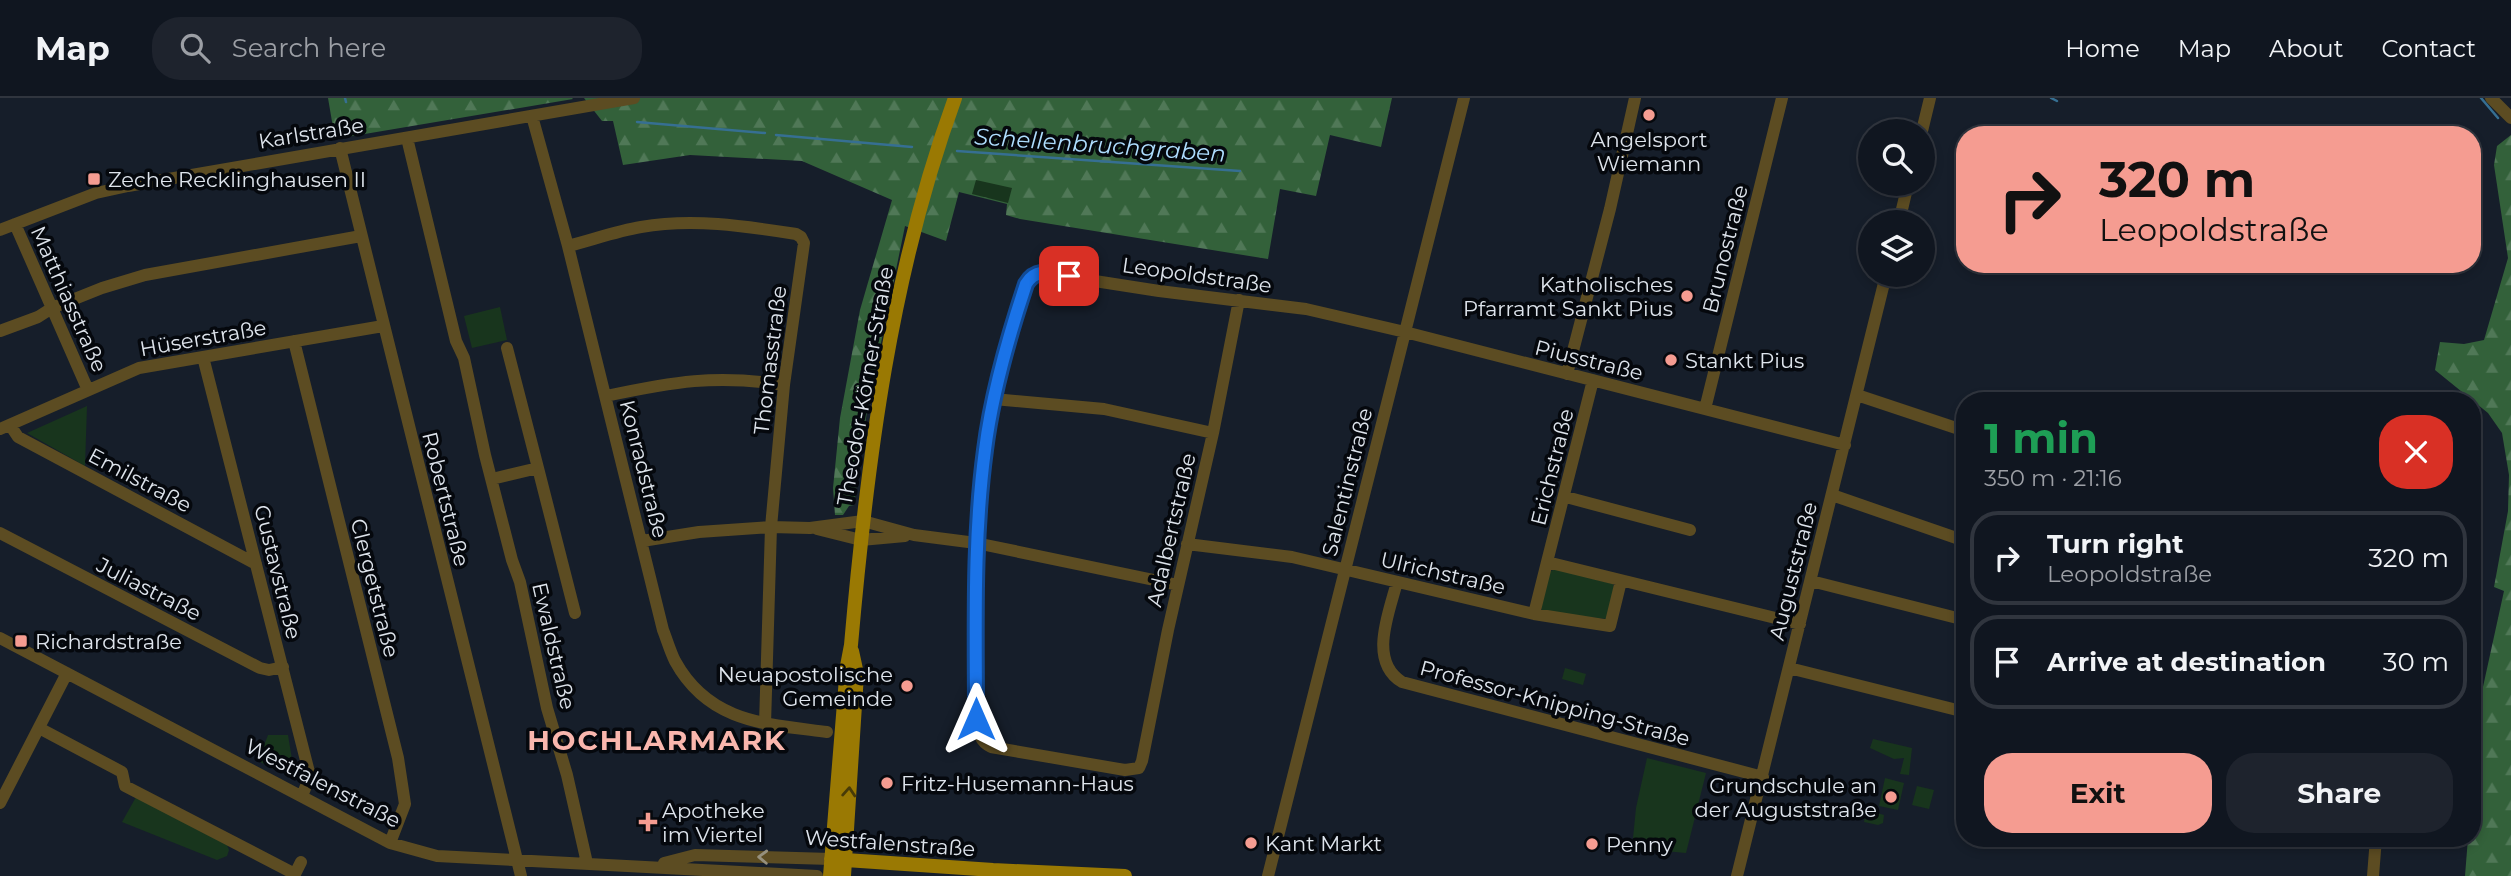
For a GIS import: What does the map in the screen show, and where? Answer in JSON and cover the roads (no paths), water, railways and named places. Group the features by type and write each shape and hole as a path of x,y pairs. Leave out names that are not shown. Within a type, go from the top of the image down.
{"main road":[{"name":"Theodor-Körner-Straße","path":"844,876 838,860 843,703 874,435 892,330 930,169 955,98"},
{"name":"Theodor-Körner-Straße","path":"830,876 838,860"},
{"name":"Westfalenstraße","path":"838,860 1125,876"}],"street":[{"name":"Karlstraße","path":"0,230 96,193 128,186 634,98"},
{"name":"Salentinstraße","path":"1268,876 1464,98"},
{"path":"1567,374 1603,237 1635,98"},
{"name":"Brunostraße","path":"1705,409 1782,98"},
{"path":"1925,119 1930,98"},
{"path":"2491,98 2511,118"},
{"name":"Konradstraße","path":"532,116 568,246 663,630 675,661 697,690 737,717 765,724 827,732"},
{"name":"Ewaldstraße","path":"407,138 456,341 464,358 485,455 526,607 547,708 568,775 587,863"},
{"name":"Robertstraße","path":"340,148 522,876"},
{"name":"Matthiasstraße","path":"15,223 88,390"},
{"name":"Thomasstraße","path":"568,246 639,227 687,223 737,225 796,234 804,243 785,385 771,527 765,724"},
{"path":"0,331 102,288 145,275 361,236"},
{"name":"Leopoldstraße","path":"1139,768 1125,770 991,747 984,743 978,732 976,543 985,449 1001,365 1030,277 1037,272 1159,291 1306,309 1405,332"},
{"name":"Auguststraße","path":"1737,876 1883,287"},
{"name":"Adalbertstraße","path":"1139,768 1213,433 1239,300"},
{"name":"Hüserstraße","path":"5,427 139,368 383,326"},
{"name":"Piusstraße","path":"1405,332 1845,445"},
{"name":"Clergetstraße","path":"294,341 398,758 405,804 390,843"},
{"name":"Ewaldstraße","path":"507,348 575,613"},
{"name":"Gustavstraße","path":"204,357 310,776 302,796"},
{"path":"606,396 676,382 710,379 737,379 785,385"},
{"name":"Erichstraße","path":"1547,562 1566,497 1593,380"},
{"path":"1857,395 1956,428"},
{"path":"994,399 1104,410 1213,433"},
{"name":"Emilstraße","path":"5,427 18,437 256,564"},
{"path":"492,479 538,468"},
{"path":"1832,495 1956,538"},
{"path":"1566,497 1690,530"},
{"path":"642,541 699,532 771,527 810,528 863,521 914,535 976,543 1178,585"},
{"path":"810,528 861,540 914,535"},
{"name":"Juliastraße","path":"0,533 260,668 269,670 282,667"},
{"name":"Ulrichstraße","path":"1187,544 1292,557 1534,614 1610,626 1621,581"},
{"path":"1534,614 1547,562 1800,624"},
{"path":"1811,581 1956,618"},
{"name":"Professor-Knipping-Straße","path":"1396,582 1385,629 1384,658 1387,668 1402,682 1763,778"},
{"name":"Westfalenstraße","path":"0,638 390,843 437,856 817,876"},
{"path":"1789,668 1956,710"},
{"path":"0,803 67,673"},
{"path":"39,728 122,772 125,786 235,845 295,874 301,862"},
{"path":"2373,876 2375,847"},
{"name":"Westfalenstraße","path":"654,866 695,855 838,860"}],"waterway":[{"name":"Schellenbruchgraben","path":"345,98 346,102"},
{"path":"2051,98 2057,101"},
{"path":"2481,98 2498,118"},
{"name":"Schellenbruchgraben","path":"637,122 765,133"},
{"name":"Schellenbruchgraben","path":"776,135 912,147"},
{"name":"Schellenbruchgraben","path":"957,151 1240,171"}],"place":[{"name":"Angelsport Wiemann","path":"1649,115"},
{"name":"Zeche Recklinghausen II","path":"94,179"},
{"name":"Katholisches Pfarramt Sankt Pius","path":"1687,296"},
{"name":"Stankt Pius","path":"1671,360"},
{"name":"Richardstraße","path":"21,641"},
{"name":"Neuapostolische Gemeinde","path":"907,686"},
{"name":"Fritz-Husemann-Haus","path":"887,783"},
{"name":"Grundschule an der Auguststraße","path":"1891,797"},
{"name":"Apotheke im Viertel","path":"648,822"},
{"name":"Kant Markt","path":"1251,843"},
{"name":"Penny","path":"1592,844"}],"district":[{"name":"HOCHLARMARK","path":"657,740"}]}
